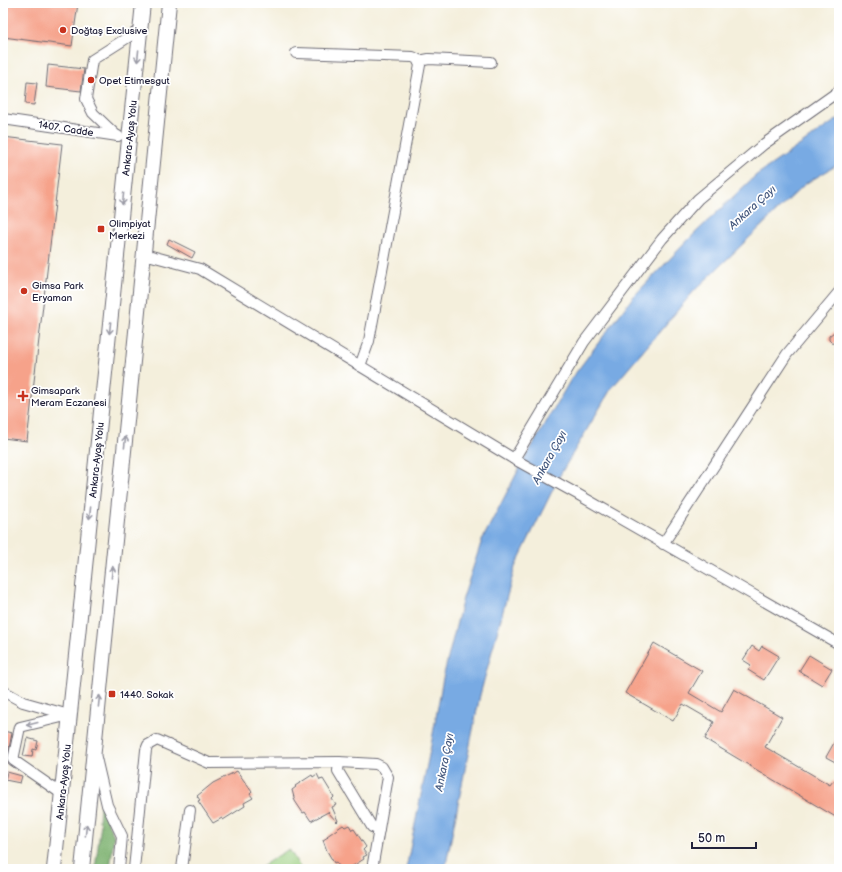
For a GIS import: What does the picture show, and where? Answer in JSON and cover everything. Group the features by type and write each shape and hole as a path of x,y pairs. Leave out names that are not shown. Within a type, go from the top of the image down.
{"highway":[{"name":"Ankara-Ayaş Yolu","path":"54,869 70,715 123,137 141,29 143,3"},
{"path":"82,869 169,3"}],"street":[{"path":"123,137 93,113 86,99 92,60 141,29"},
{"path":"296,53 413,57 419,61 420,67 369,341 360,366"},
{"path":"419,61 425,59 492,62"},
{"path":"514,459 584,342 662,239 698,199 764,144 839,91"},
{"name":"1407. Cadde","path":"3,119 123,137"},
{"path":"144,254 200,269 514,459 579,494 663,544 839,644"},
{"path":"663,544 787,354 839,292"},
{"path":"3,691 23,702 70,715"},
{"path":"62,794 13,760 20,727 70,715"},
{"path":"134,869 146,750 152,741 157,740 209,763 339,762 376,764 382,767 386,771 388,777 372,869"},
{"path":"94,751 108,806 122,836 119,869"},
{"path":"339,762 338,771 372,827 380,830"},
{"path":"182,869 190,810"}],"green space":[{"path":"100,805 114,836 110,869 95,869 101,823 99,821"},
{"path":"289,849 301,869 257,869"}],"water":[{"name":"Ankara Çayı","path":"839,118 839,164 805,184 694,291 611,389 560,475 515,567 480,695 445,869 406,869 443,678 463,598 482,540 519,469 571,379 633,297 692,236 755,176"}],"building":[{"path":"3,3 78,3 72,46 3,37"},
{"path":"48,65 84,69 81,91 46,87"},
{"path":"27,82 37,83 34,105 25,104"},
{"name":"Gimsa Park Eryaman","path":"3,137 62,144 27,441 3,438"},
{"path":"169,239 195,252 192,258 167,244"},
{"path":"834,332 839,334 839,345 832,343 829,340 829,336"},
{"path":"654,643 702,671 689,693 721,712 734,689 782,717 765,747 830,785 833,781 839,784 839,819 705,739 714,722 683,704 673,721 625,693"},
{"path":"752,646 759,651 762,646 779,656 764,680 748,670 751,665 743,660"},
{"path":"809,655 832,669 822,685 799,671"},
{"path":"3,731 12,733 6,764 3,763"},
{"path":"839,734 839,764 826,757"},
{"path":"27,738 38,741 36,750 33,749 32,757 23,756"},
{"path":"237,771 252,792 250,794 253,798 244,803 245,806 223,820 222,818 213,823 198,801 200,800 197,796 213,783"},
{"path":"7,772 22,776 20,783 5,780"},
{"path":"317,774 320,780 323,779 334,797 332,799 336,805 332,807 338,821 337,822 328,812 311,821 305,812 303,813 295,801 292,790 296,787 295,786 312,775 313,777"},
{"path":"343,825 345,827 349,825 352,830 354,829 366,847 363,850 367,855 363,857 364,859 348,869 341,869 336,862 334,863 323,840"}],"place":[{"name":"Doğtaş Exclusive","path":"63,30"},
{"name":"Opet Etimesgut","path":"91,80"},
{"name":"Olimpiyat Merkezi","path":"101,229"},
{"name":"Gimsa Park Eryaman","path":"24,291"},
{"name":"Gimsapark Meram Eczanesi","path":"23,396"},
{"name":"1440. Sokak","path":"112,694"}]}
